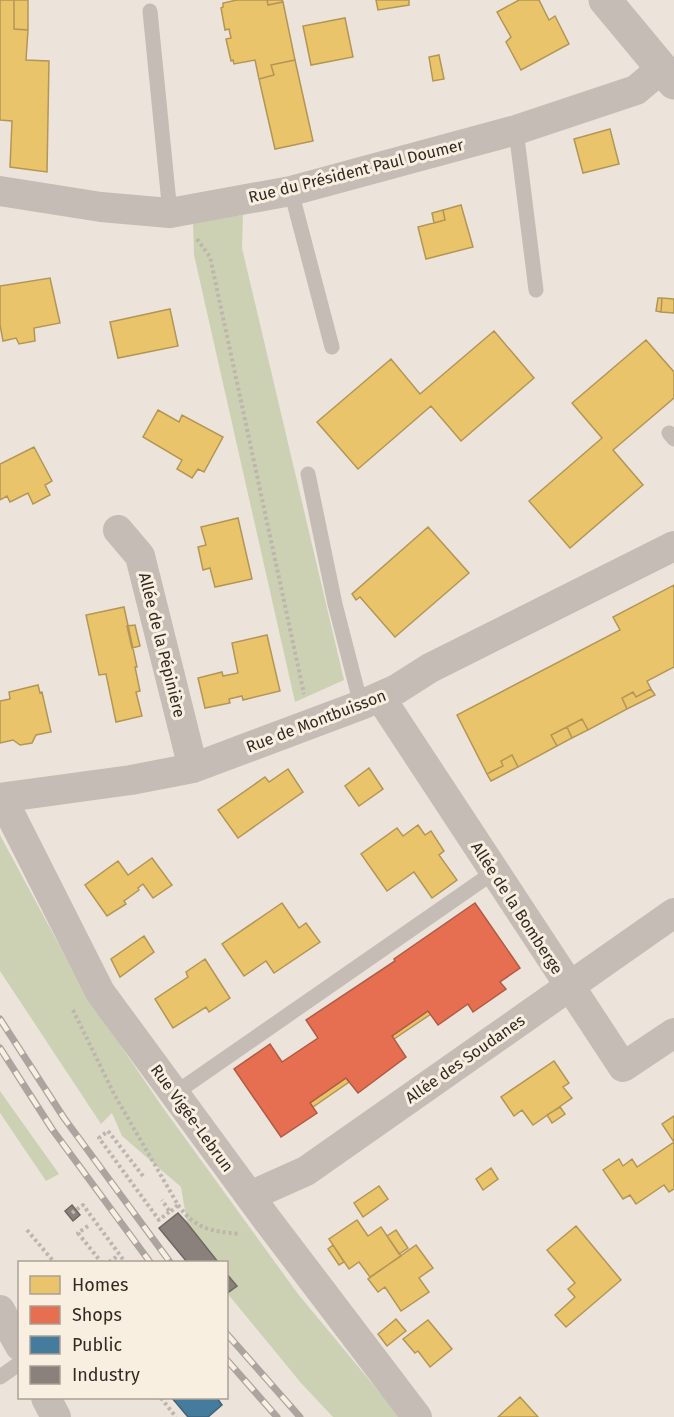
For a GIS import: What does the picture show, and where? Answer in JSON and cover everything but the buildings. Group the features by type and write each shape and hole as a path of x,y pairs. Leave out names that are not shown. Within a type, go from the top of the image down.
{"street":[{"path":"605,0 668,75"},
{"name":"Rue du Président Paul Doumer","path":"0,191 100,207 170,213 291,191 516,130 636,90 668,75"},
{"name":"Allée de la Pépinière","path":"118,530 140,556 193,768"},
{"name":"Rue de Montbuisson","path":"1,798 131,780 193,768 370,701 430,668 674,546"},
{"name":"Allée de la Bomberge","path":"370,701 494,872 623,1067 674,1033"},
{"name":"Rue Vigée-Lebrun","path":"1,798 100,992 417,1417"},
{"name":"Allée des Soudanes","path":"250,1196 306,1171 674,913"},
{"path":"0,1310 18,1342"},
{"path":"47,1399 56,1417"}],"lane":[{"path":"150,12 170,213"},
{"path":"516,130 536,290"},
{"path":"291,191 332,347"},
{"path":"308,474 335,604 370,701"},
{"path":"174,1094 494,872"},
{"path":"0,1377 18,1364"}],"path":[{"path":"170,213 193,234 210,257 310,724"},
{"path":"73,1009 114,1094 178,1205 205,1230 244,1235"},
{"path":"143,1176 108,1131 99,1138 159,1220 178,1205"},
{"path":"162,1200 170,1212"},
{"path":"72,1213 83,1205 124,1261"},
{"path":"88,1226 78,1233 99,1261"},
{"path":"27,1230 52,1261"},
{"path":"112,1261 119,1255"},
{"path":"162,1399 174,1416"}],"green space":[{"path":"243,215 242,248 344,680 295,702 194,255 193,222"},
{"path":"0,835 85,993 161,1105 298,1294 400,1417 333,1417 301,1383 228,1294 237,1286 228,1274 228,1261 217,1261 187,1223 181,1187 122,1136 112,1113 101,1124 0,971"},
{"path":"0,1091 59,1174 46,1181 0,1113"}],"railway":[{"path":"0,1019 64,1118 169,1261"},
{"path":"0,1048 52,1129 149,1261"},
{"path":"228,1335 300,1417"},
{"path":"228,1361 277,1417"}]}
